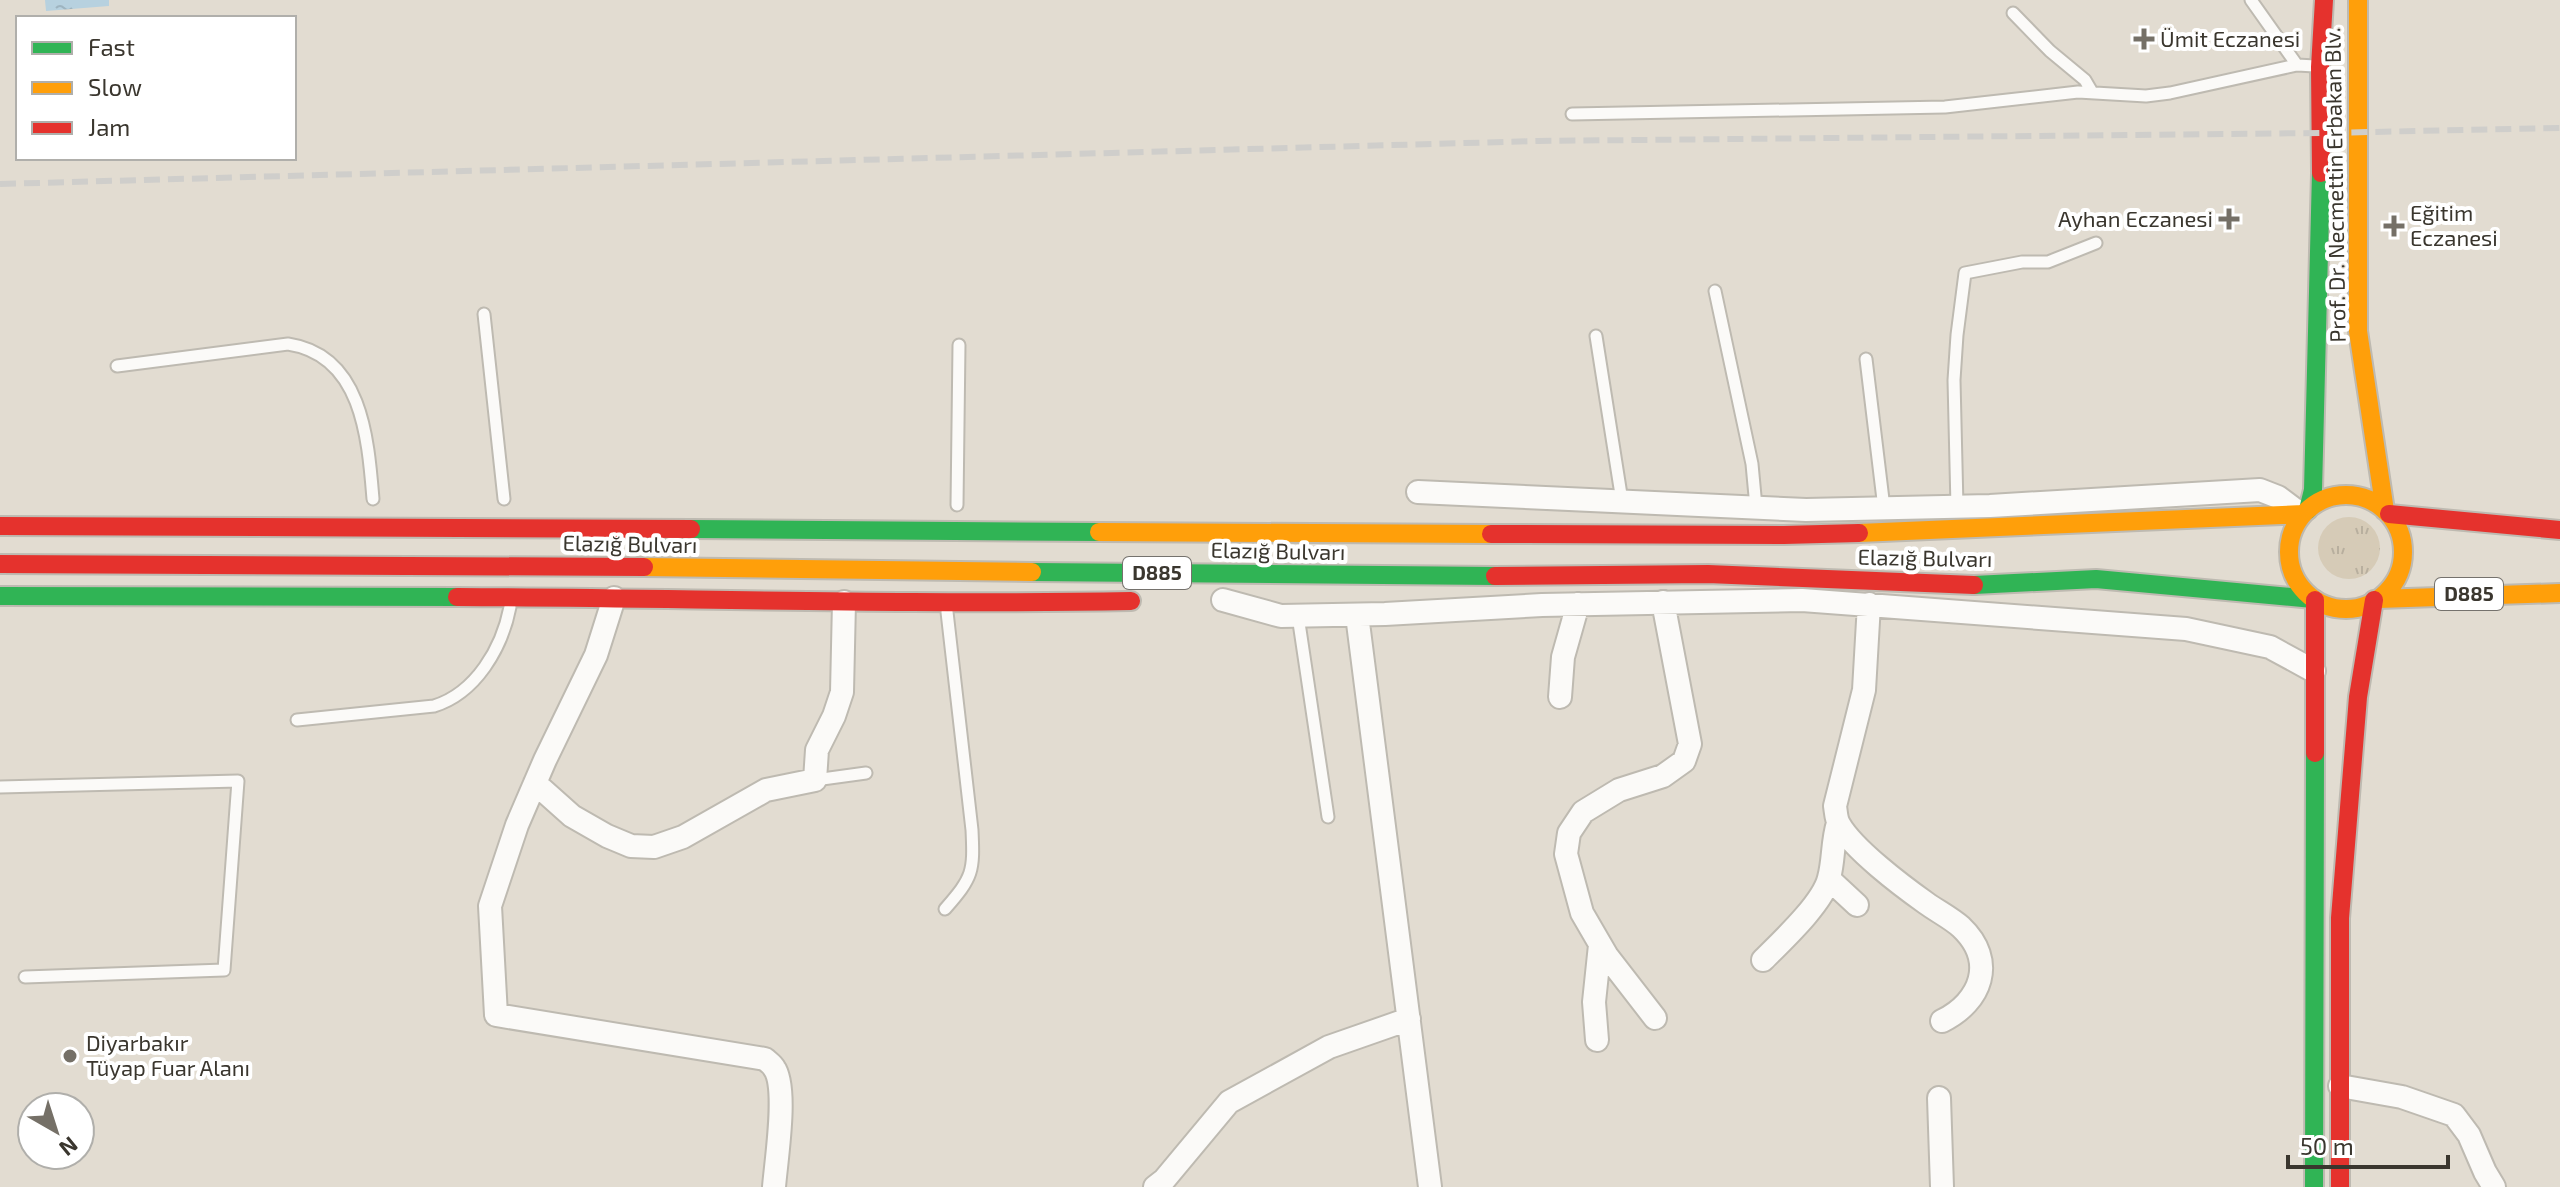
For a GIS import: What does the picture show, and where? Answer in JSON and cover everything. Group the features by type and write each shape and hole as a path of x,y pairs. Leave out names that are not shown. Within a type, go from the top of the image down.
{"main road":[{"name":"Prof. Dr. Necmettin Erbakan Blv.","path":"2304,513 2313,490 2322,133 2320,67 2324,0"},
{"name":"Prof. Dr. Necmettin Erbakan Blv.","path":"2358,0 2358,331 2387,512"},
{"path":"2336,495 2355,495 2387,512 2399,530 2403,549 2401,568 2392,585 2376,600 2346,609 2329,607 2300,586 2291,569 2288,549 2293,530 2304,513 2318,502 2336,495"},
{"path":"2387,512 2560,530"},
{"path":"1084,513 1219,531"},
{"name":"Elazığ Bulvarı","path":"0,526 1784,535 2061,526 2304,513"},
{"name":"Elazığ Bulvarı","path":"0,564 618,567 1437,577 1708,574 1953,586 2096,579 2314,599"},
{"path":"1215,600 1437,577"},
{"name":"D885","path":"2376,600 2560,593"},
{"path":"0,596 614,598 946,604 1146,601"},
{"path":"2314,599 2314,1187"},
{"path":"2340,1187 2340,918 2358,697 2376,600"}],"street":[{"path":"1418,492 1756,507 1884,508 1957,507 2260,490 2304,513"},
{"path":"614,598 596,655 517,825 490,906 496,1015 765,1059 775,1068 780,1083 774,1187"},
{"path":"1215,600 1281,616 1663,602 1802,600 1869,604 2186,629 2270,647 2314,671"},
{"path":"535,783 572,816 607,836 631,846 654,847 683,837 766,790 815,780 817,750 842,692 844,602"},
{"path":"1655,1018 1600,945 1582,913 1566,854 1569,833 1583,812 1619,790 1663,776 1684,761 1690,744 1663,602"},
{"path":"1560,697 1563,657 1578,604"},
{"path":"1763,960 1811,909 1829,879 1832,842 1838,823 1835,806 1864,690 1869,604"},
{"path":"1357,615 1430,1187"},
{"path":"1838,823 1857,847 1924,902 1961,927 1974,943 1982,964 1978,988 1960,1012 1942,1021"},
{"path":"1829,879 1857,905"},
{"path":"1597,1040 1594,1002 1600,945"},
{"path":"1155,1187 1229,1102 1329,1047 1409,1019"},
{"path":"2340,1086 2402,1097 2454,1115 2469,1135 2494,1187"},
{"path":"1939,1098 1942,1187"}],"lane":[{"path":"2251,0 2297,65"},
{"path":"2013,13 2050,51 2085,80 2092,92"},
{"path":"1572,114 1945,107 2092,92 2146,96 2297,65 2320,67"},
{"path":"1957,507 1954,380 1965,273 2022,262 2048,262 2096,243"},
{"path":"1715,291 1752,464 1756,507"},
{"path":"484,314 503,499"},
{"path":"1596,336 1622,501"},
{"path":"117,366 288,344 322,355 342,373 354,397 369,457 373,499"},
{"path":"956,505 959,345"},
{"path":"1866,359 1884,508"},
{"path":"297,720 434,706 451,701 468,690 482,672 507,621 512,598"},
{"path":"945,909 967,884 974,864 946,604"},
{"path":"1298,616 1328,817"},
{"path":"815,780 866,773"},
{"path":"0,787 238,781 224,970 25,977"}],"green space":[{"path":"2349,517 2361,519 2371,526 2378,536 2378,560 2371,570 2361,577 2349,579 2337,577 2327,570 2320,560 2318,548 2320,536 2327,526 2337,519"}],"water":[{"path":"45,0 109,0 109,6 46,11"}],"railway":[{"path":"0,184 1538,141 2560,128"}],"traffic: fast":[{"path":"2308,510 2313,490 2321,173"},
{"path":"691,529 1099,532"},
{"path":"1032,572 1495,576"},
{"path":"1974,585 2096,579 2313,599"},
{"path":"0,596 457,597"},
{"path":"2314,1187 2315,753"}],"traffic: slow":[{"path":"2358,0 2358,331 2385,511"},
{"path":"2346,495 2368,500 2386,512 2398,530 2403,552 2398,574 2386,592 2368,604 2346,609 2324,604 2306,592 2294,574 2289,552 2294,530 2306,512 2324,500 2346,495"},
{"path":"1859,533 2303,514"},
{"path":"1099,532 1491,534"},
{"path":"644,567 1032,572"},
{"path":"2378,599 2560,593"}],"traffic: jam":[{"path":"2321,173 2320,67 2324,0"},
{"path":"2389,514 2560,530"},
{"path":"0,526 691,529"},
{"path":"1491,534 1859,533"},
{"path":"0,564 644,567"},
{"path":"1495,576 1708,574 1974,585"},
{"path":"457,597 878,602 1131,601"},
{"path":"2315,600 2315,753"},
{"path":"2340,1187 2340,918 2358,697 2374,600"}],"place":[{"name":"Ümit Eczanesi","path":"2144,39"},
{"name":"Ayhan Eczanesi","path":"2229,219"},
{"name":"Eğitim Eczanesi","path":"2394,226"},
{"name":"Diyarbakır Tüyap Fuar Alanı","path":"70,1056"}]}
